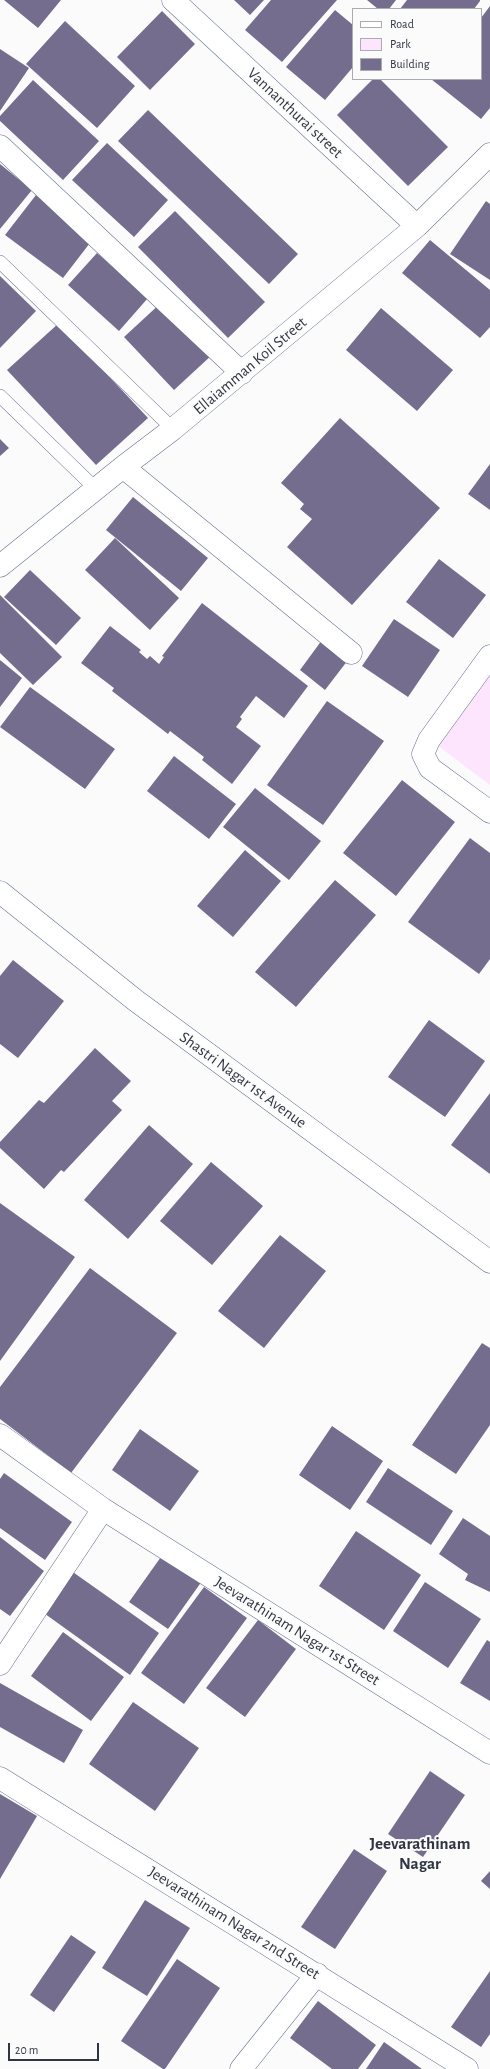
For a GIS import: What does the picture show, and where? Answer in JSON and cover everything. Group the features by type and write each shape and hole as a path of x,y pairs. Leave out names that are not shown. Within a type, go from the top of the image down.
{"street":[{"name":"Vannanthurai street","path":"172,0 417,226"},
{"path":"0,146 242,373"},
{"name":"Ellaiamman Koil Street","path":"1,562 174,429 242,373 417,226 490,154"},
{"path":"123,467 351,653"},
{"path":"490,656 429,740 423,754 430,768 490,812"},
{"name":"Shastri Nagar 1st Avenue","path":"0,892 134,1000 490,1262"},
{"name":"Jeevarathinam Nagar 1st Street","path":"0,1435 103,1509 490,1753"},
{"path":"0,1664 103,1509"},
{"name":"Jeevarathinam Nagar 2nd Street","path":"0,1778 317,1974 455,2066"},
{"path":"241,2069 317,1974"}],"lane":[{"path":"0,262 174,429"},
{"path":"0,396 96,489"}],"green space":[{"path":"490,675 490,785 437,745"}],"building":[{"path":"4,0 61,0 38,28"},
{"path":"234,0 264,0 250,15"},
{"path":"271,0 337,0 282,62 245,30"},
{"path":"367,0 396,0 390,8 377,8"},
{"path":"407,0 480,0 475,8 401,8"},
{"path":"490,6 490,108 481,119 432,80 482,80 482,17"},
{"path":"335,10 352,24 352,68 325,100 286,67"},
{"path":"162,11 195,44 150,90 117,57"},
{"path":"65,21 135,86 97,128 26,64"},
{"path":"0,49 29,68 0,111"},
{"path":"33,80 99,141 63,180 0,121 0,116"},
{"path":"372,80 381,80 448,147 408,186 337,115"},
{"path":"148,110 298,254 269,284 118,141"},
{"path":"107,143 168,200 134,237 72,180"},
{"path":"0,164 32,190 0,229"},
{"path":"36,195 93,239 63,278 5,235"},
{"path":"486,201 490,204 490,280 450,254"},
{"path":"175,211 265,302 228,338 138,247"},
{"path":"430,240 490,290 490,327 480,338 402,273"},
{"path":"97,253 148,298 119,331 68,285"},
{"path":"0,276 36,311 0,348"},
{"path":"163,301 213,354 174,390 124,337"},
{"path":"381,308 453,370 417,411 346,350"},
{"path":"59,323 148,418 96,465 7,370"},
{"path":"340,418 440,508 352,605 287,547 312,519 300,509 304,504 281,483"},
{"path":"0,439 9,448 0,456"},
{"path":"490,464 490,510 468,494"},
{"path":"133,497 208,558 181,591 106,530"},
{"path":"115,538 179,598 150,630 85,570"},
{"path":"439,559 486,595 453,638 406,602"},
{"path":"30,570 81,618 56,645 4,597"},
{"path":"0,595 62,657 33,685 0,653"},
{"path":"202,603 308,686 284,718 256,696 240,717 242,719 236,727 261,746 232,784 202,760 204,757 170,731 168,734 112,691 114,688 81,663 110,626 141,650 139,652 147,659 150,656 159,664 164,657 162,656"},
{"path":"394,619 440,650 408,697 362,666"},
{"path":"322,640 348,660 325,690 300,670"},
{"path":"0,660 22,678 0,707"},
{"path":"30,687 115,749 85,789 0,727"},
{"path":"327,701 384,741 323,825 267,785"},
{"path":"174,756 236,804 209,839 147,791"},
{"path":"402,780 455,822 396,896 343,853"},
{"path":"255,788 321,841 289,880 223,827"},
{"path":"470,838 490,853 490,959 479,974 408,922"},
{"path":"245,850 281,881 233,937 197,906"},
{"path":"335,880 376,915 296,1007 255,972"},
{"path":"13,960 64,1001 18,1058 0,1044 0,976"},
{"path":"429,1020 485,1061 445,1117 388,1077"},
{"path":"95,1048 131,1081 112,1101 122,1110 64,1172 61,1170 44,1189 0,1148 0,1142 39,1100 44,1103"},
{"path":"490,1093 490,1174 451,1145"},
{"path":"149,1125 193,1164 128,1239 84,1200"},
{"path":"211,1162 263,1206 212,1265 160,1221"},
{"path":"0,1203 75,1257 0,1361"},
{"path":"280,1235 326,1271 264,1348 218,1311"},
{"path":"90,1268 177,1333 71,1473 0,1419 0,1387"},
{"path":"482,1343 490,1348 490,1425 456,1474 412,1445"},
{"path":"332,1426 383,1461 350,1510 299,1475"},
{"path":"140,1429 199,1471 170,1511 112,1470"},
{"path":"388,1468 453,1511 431,1545 366,1502"},
{"path":"4,1473 72,1522 45,1560 0,1528 0,1479"},
{"path":"463,1518 490,1536 490,1592 465,1580 468,1574 439,1554"},
{"path":"356,1531 421,1575 384,1630 319,1586"},
{"path":"0,1537 44,1571 10,1616 0,1609"},
{"path":"163,1554 202,1581 168,1629 129,1602"},
{"path":"70,1570 159,1633 130,1675 41,1611"},
{"path":"425,1582 481,1619 448,1668 393,1631"},
{"path":"204,1587 247,1618 184,1704 141,1673"},
{"path":"258,1620 296,1649 245,1717 206,1688"},
{"path":"63,1632 124,1677 91,1721 31,1676"},
{"path":"487,1640 490,1642 490,1701 460,1683"},
{"path":"0,1683 83,1730 64,1763 0,1727"},
{"path":"133,1702 199,1748 155,1811 89,1764"},
{"path":"430,1771 465,1795 423,1857 388,1834"},
{"path":"0,1794 37,1816 0,1879"},
{"path":"354,1849 387,1871 335,1949 301,1927"},
{"path":"490,1871 490,1889 481,1881"},
{"path":"145,1900 190,1928 147,1996 102,1968"},
{"path":"71,1935 96,1952 54,2012 30,1995"},
{"path":"177,1959 220,1988 165,2069 163,2069 121,2041"},
{"path":"490,1971 490,2034 481,2047 451,2027"},
{"path":"318,2001 376,2045 358,2069 332,2069 290,2038"},
{"path":"384,2042 422,2069 366,2069"}],"district":[{"name":"Jeevarathinam Nagar","path":"420,1854"}]}
